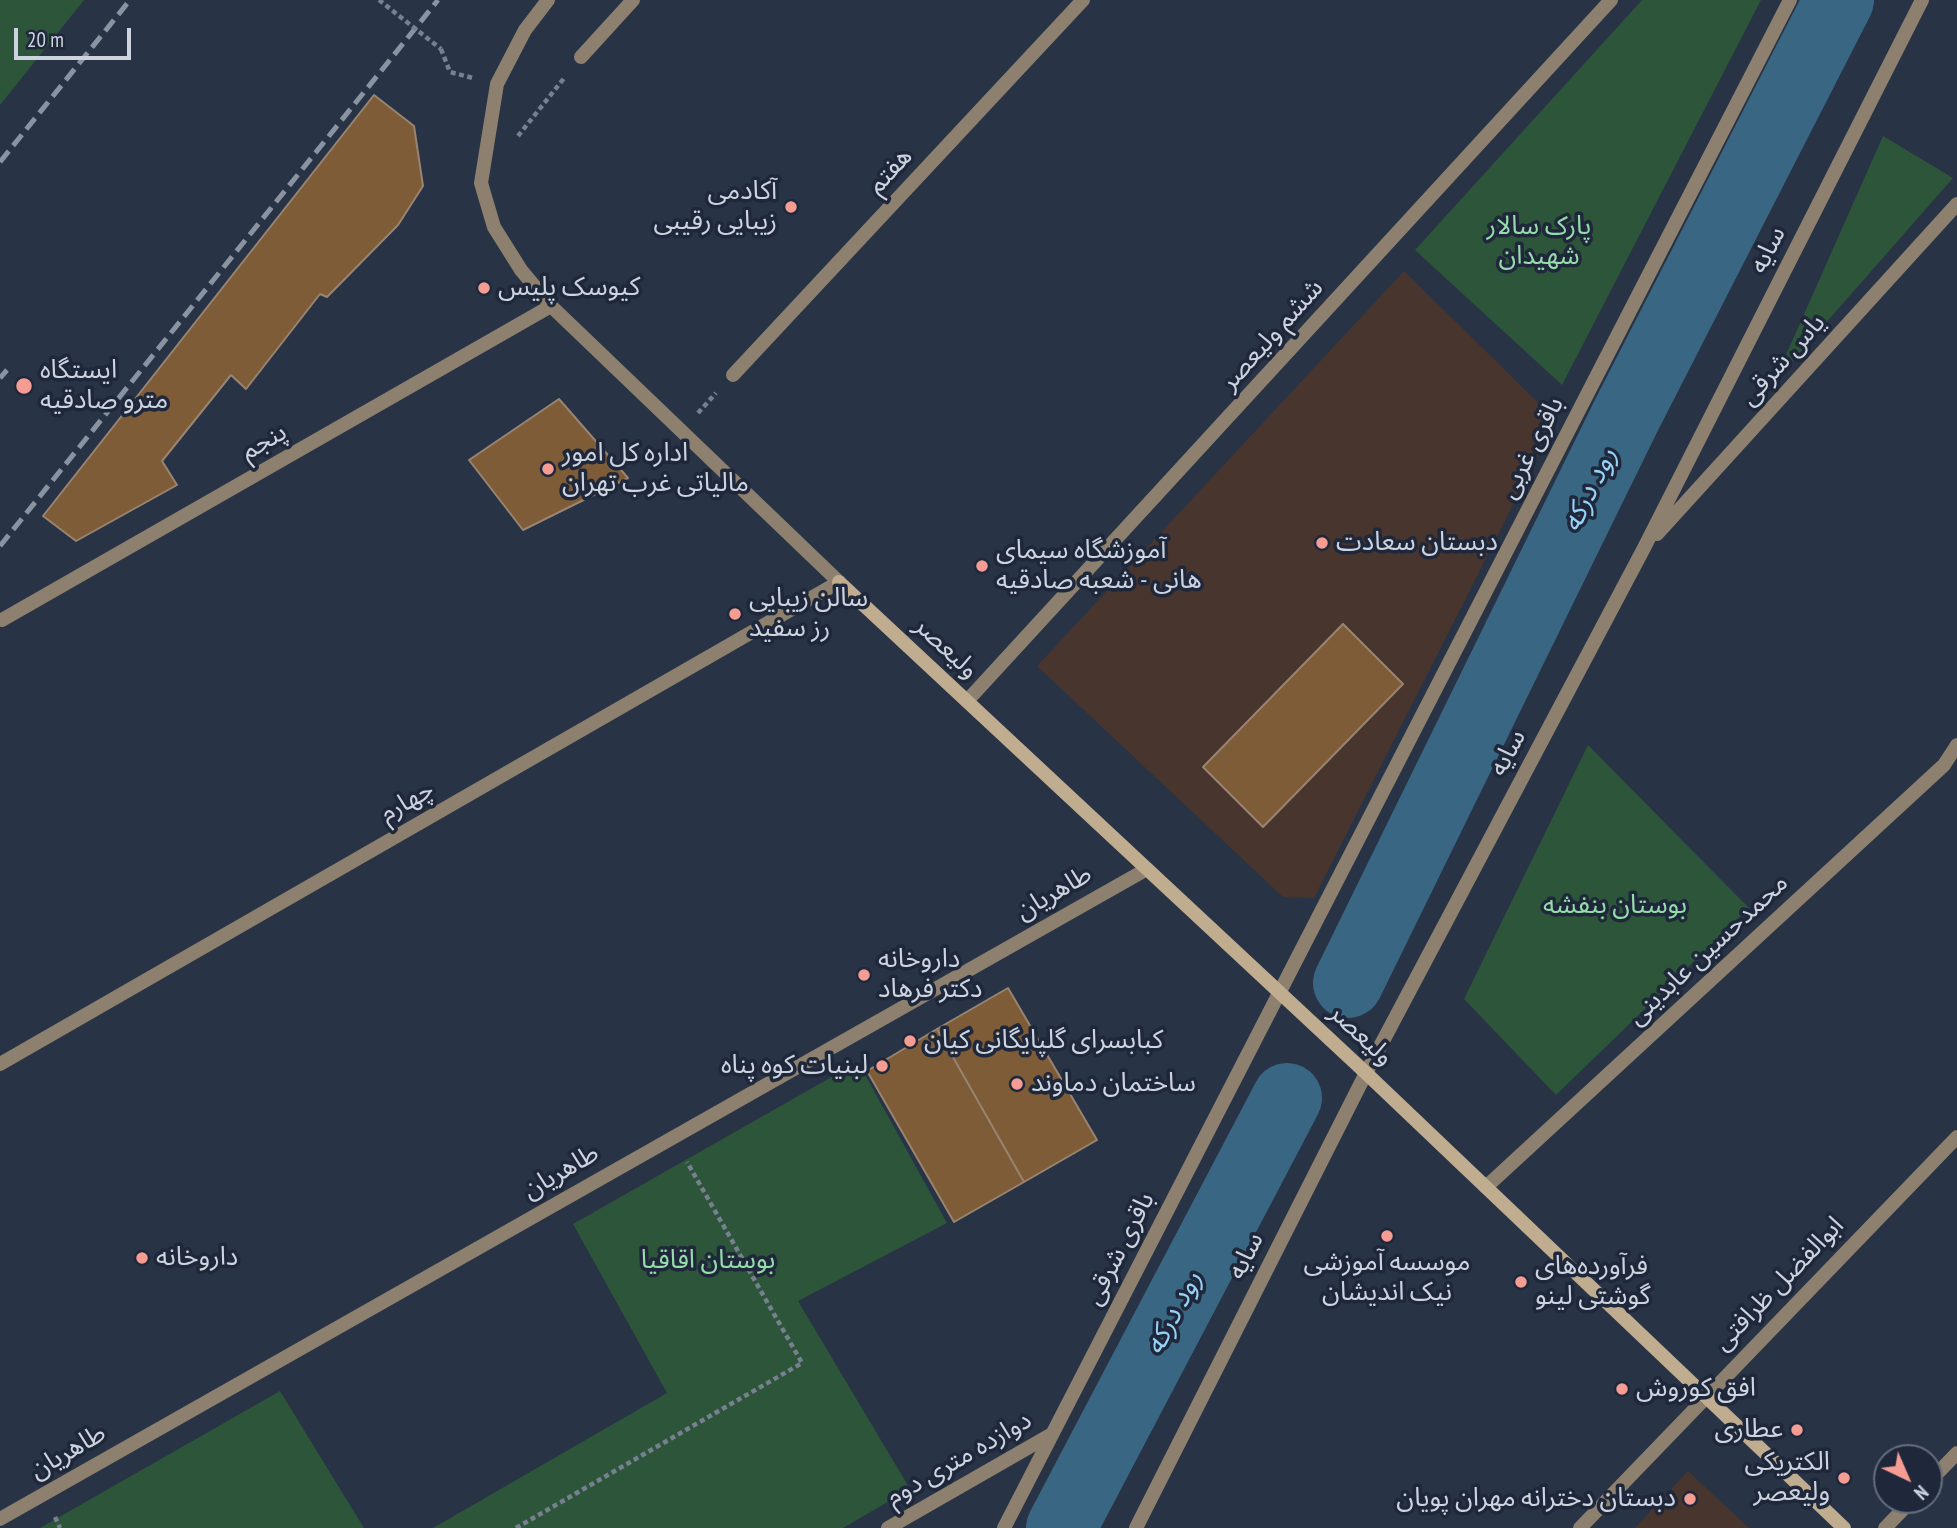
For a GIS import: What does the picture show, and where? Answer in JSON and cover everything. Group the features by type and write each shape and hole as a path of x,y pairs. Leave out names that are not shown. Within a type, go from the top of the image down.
{"main road":[{"name":"ولیعصر","path":"839,582 1280,992 1844,1528"}],"street":[{"path":"548,0 525,30 497,84 481,183 494,227 521,270 551,306 839,582"},
{"path":"581,57 633,0"},
{"name":"هفتم","path":"733,375 1083,0"},
{"name":"ششم ولیعصر","path":"967,701 1611,0"},
{"name":"باقری غربی","path":"1280,992 1790,0"},
{"name":"سایه","path":"1136,1528 1366,1073 1644,548 1922,0"},
{"name":"یاس شرقی","path":"1644,548 1957,204"},
{"name":"پنجم","path":"2,620 551,306"},
{"name":"چهارم","path":"0,1064 839,582"},
{"name":"محمدحسین عابدینی","path":"1486,1187 1944,765 1957,745"},
{"name":"طاهریان","path":"0,1519 1147,869"},
{"name":"باقری شرقی","path":"1004,1528 1280,992"},
{"name":"ابوالفضل ظرافتی","path":"1580,1528 1957,1137"},
{"name":"دوازده متری دوم","path":"888,1528 1053,1433"},
{"path":"1943,1468 1957,1453"},
{"path":"1885,1528 1898,1514"}],"path":[{"path":"379,0 442,49 450,72"},
{"path":"514,141 581,57"},
{"path":"680,432 733,375"},
{"path":"516,1528 802,1363 673,1137"}],"shaded area":[{"name":"دبستان سعادت","path":"1404,271 1556,420 1314,898 1283,897 1037,666"},
{"name":"دبستان دخترانه مهران پويان","path":"1688,1471 1749,1528 1635,1528"}],"green space":[{"path":"0,0 84,0 0,105"},
{"name":"پارک سالار شهیدان","path":"1642,0 1761,0 1562,385 1415,250"},
{"path":"1883,136 1953,178 1774,382"},
{"name":"بوستان بنفشه","path":"1588,745 1749,908 1556,1095 1464,999"},
{"name":"بوستان اقاقیا","path":"858,1062 947,1223 798,1301 910,1489 843,1528 433,1528 667,1393 573,1224"},
{"path":"280,1391 364,1528 40,1528"}],"building":[{"path":"374,95 414,126 423,186 398,225 327,297 320,294 246,389 231,375 162,461 177,485 76,541 43,516"},
{"name":"اداره کل امور مالیاتی غرب تهران","path":"559,399 628,478 523,530 469,460"},
{"path":"1343,624 1403,684 1263,827 1203,767"},
{"name":"ساختمان دماوند","path":"1008,988 1097,1140 1024,1182 937,1029"},
{"path":"937,1029 1024,1182 954,1222 867,1071"}],"waterway":[{"name":"رود درکه","path":"1348,983 1626,416 1839,0"},
{"name":"رود درکه","path":"1061,1528 1287,1098"}],"railway":[{"path":"0,162 130,0"},
{"path":"0,546 438,0"},
{"path":"0,378 7,370"}],"place":[{"name":"آکادمی زیبایی رقیبی","path":"791,207"},
{"name":"کیوسک پلیس","path":"484,288"},
{"name":"ایستگاه مترو صادقیه","path":"24,386"},
{"name":"اداره کل امور مالیاتی غرب تهران","path":"548,469"},
{"name":"دبستان سعادت","path":"1322,543"},
{"name":"آموزشگاه سیمای هانی - شعبه صادقیه","path":"982,566"},
{"name":"سالن زیبایی رز سفید","path":"735,614"},
{"name":"داروخانه دکتر فرهاد","path":"864,975"},
{"name":"کبابسرای گلپایگانی کیان","path":"910,1041"},
{"name":"لبنیات کوه پناه","path":"882,1066"},
{"name":"ساختمان دماوند","path":"1017,1084"},
{"name":"موسسه آموزشی نیک اندیشان","path":"1387,1236"},
{"name":"داروخانه","path":"142,1258"},
{"name":"فرآورده‌های گوشتی لینو","path":"1521,1282"},
{"name":"افق کوروش","path":"1622,1389"},
{"name":"عطاری","path":"1797,1430"},
{"name":"الکتریکی ولیعصر","path":"1844,1478"},
{"name":"دبستان دخترانه مهران پويان","path":"1690,1499"}]}
